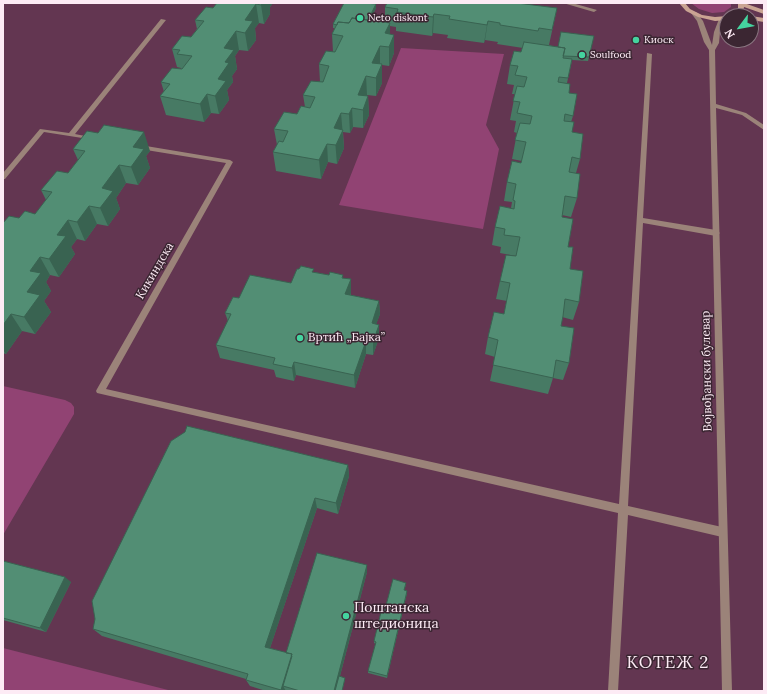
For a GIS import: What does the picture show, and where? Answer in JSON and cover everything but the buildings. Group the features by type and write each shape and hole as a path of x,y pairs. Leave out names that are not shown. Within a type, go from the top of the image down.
{"main road":[{"path":"682,3 694,13 707,18 719,18"},
{"path":"741,3 764,12"}],"street":[{"path":"566,3 594,10"},
{"name":"Војвођански булевар","path":"694,13 700,21 707,42 712,50"},
{"path":"71,135 163,20"},
{"name":"Војвођански булевар","path":"719,34 712,50 726,691"},
{"path":"613,691 650,54"},
{"path":"713,105 744,114 764,128"},
{"path":"3,178 42,130 99,140"},
{"name":"Кикиндска","path":"130,145 230,162 100,391 623,509"},
{"path":"640,220 716,233"},
{"path":"623,509 722,532"}],"shaded area":[{"path":"691,3 731,3 730,8 719,8 719,12 712,13 699,9"},
{"path":"401,48 504,54 486,125 499,149 483,229 339,205"},
{"path":"3,386 65,400 71,403 74,407 74,414 3,535"},
{"path":"3,648 172,691 3,691"}],"place":[{"name":"Neto diskont","path":"360,18"},
{"name":"Киоск","path":"636,40"},
{"name":"Soulfood","path":"582,55"},
{"name":"Вртић „Бајка”","path":"300,338"},
{"name":"Поштанска штедионица","path":"346,616"}],"district":[{"name":"КОТЕЖ 2","path":"668,663"}]}
